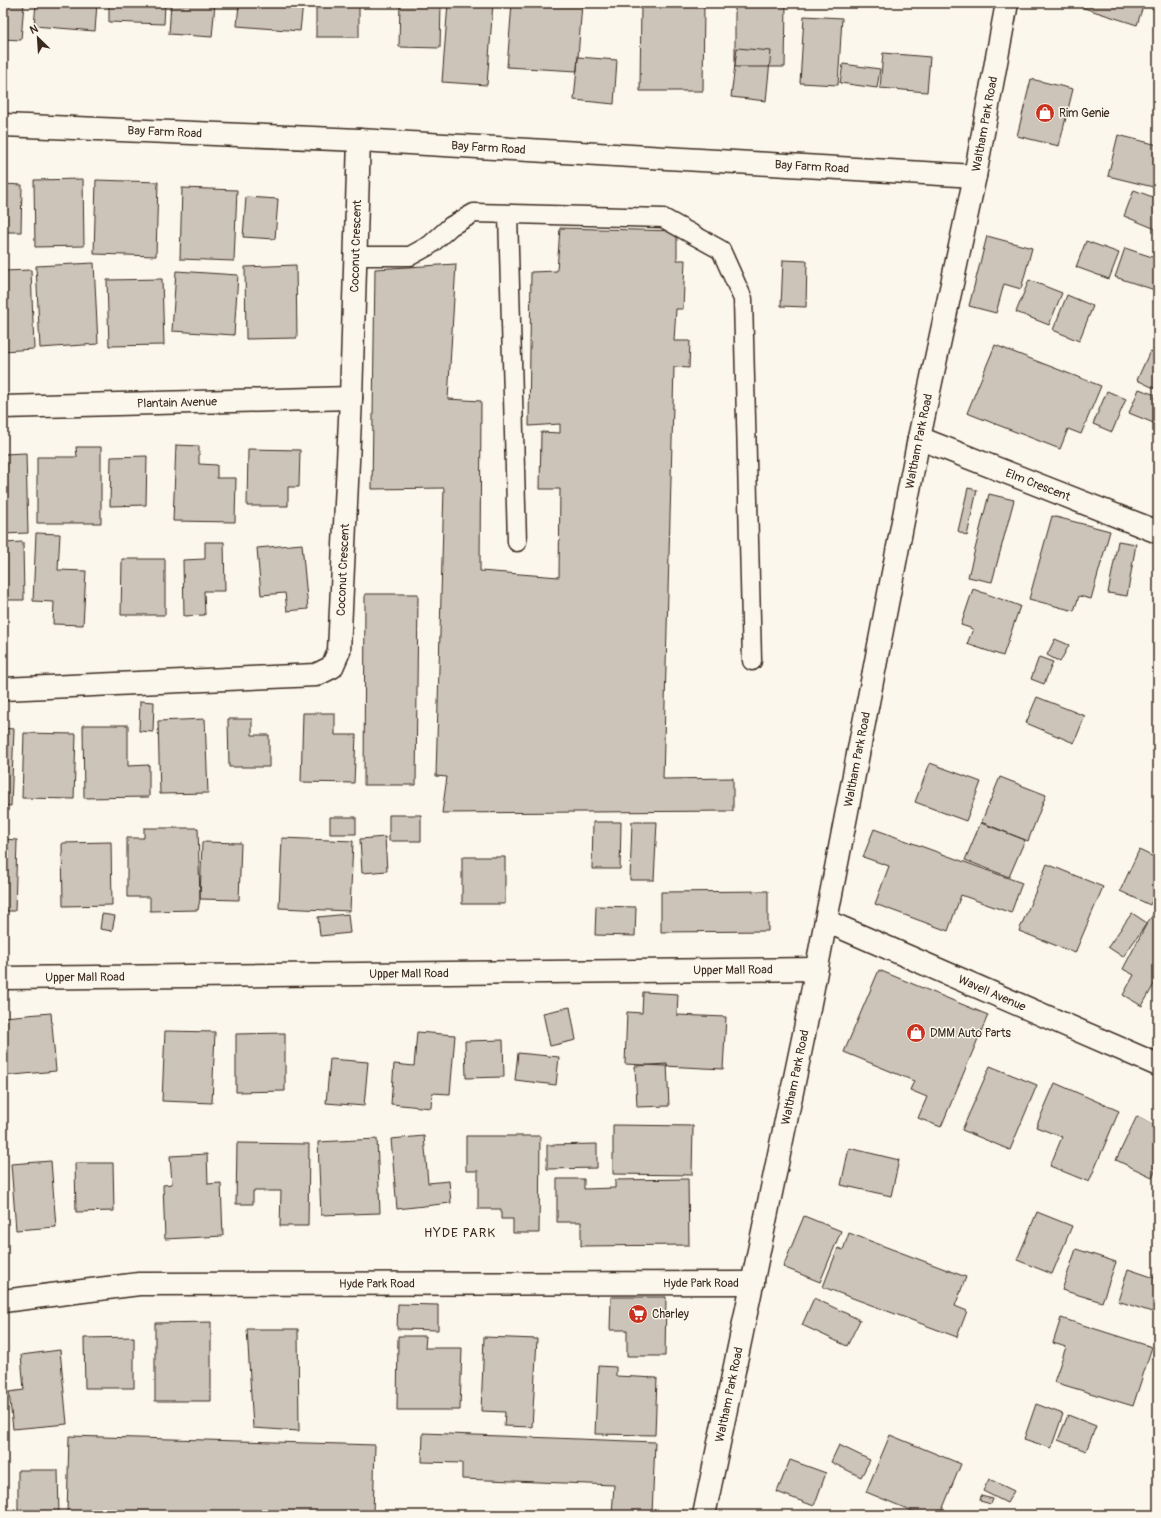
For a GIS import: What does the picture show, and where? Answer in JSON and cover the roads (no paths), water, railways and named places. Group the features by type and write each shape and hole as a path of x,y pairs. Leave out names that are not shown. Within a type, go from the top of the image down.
{"street":[{"name":"Waltham Park Road","path":"704,1515 804,1034 919,438 975,176 1008,3"},
{"name":"Bay Farm Road","path":"3,125 359,140 975,176"},
{"name":"Coconut Crescent","path":"3,689 316,675 332,667 340,651 351,398 359,140"},
{"name":"Plantain Avenue","path":"3,407 351,398"},
{"name":"Elm Crescent","path":"919,438 1158,532"},
{"name":"Wavell Avenue","path":"826,921 1158,1065"},
{"name":"Upper Mall Road","path":"3,978 816,969"},
{"name":"Hyde Park Road","path":"3,1302 139,1284 753,1282"}],"lane":[{"path":"356,256 410,256 430,245 451,226 474,213 663,218 721,250 743,299 752,661"},
{"path":"508,214 517,542"}],"place":[{"name":"Rim Genie","path":"1045,113"},
{"name":"DMM Auto Parts","path":"916,1033"},
{"name":"Charley","path":"638,1314"}],"district":[{"name":"HYDE PARK","path":"460,1233"}]}
